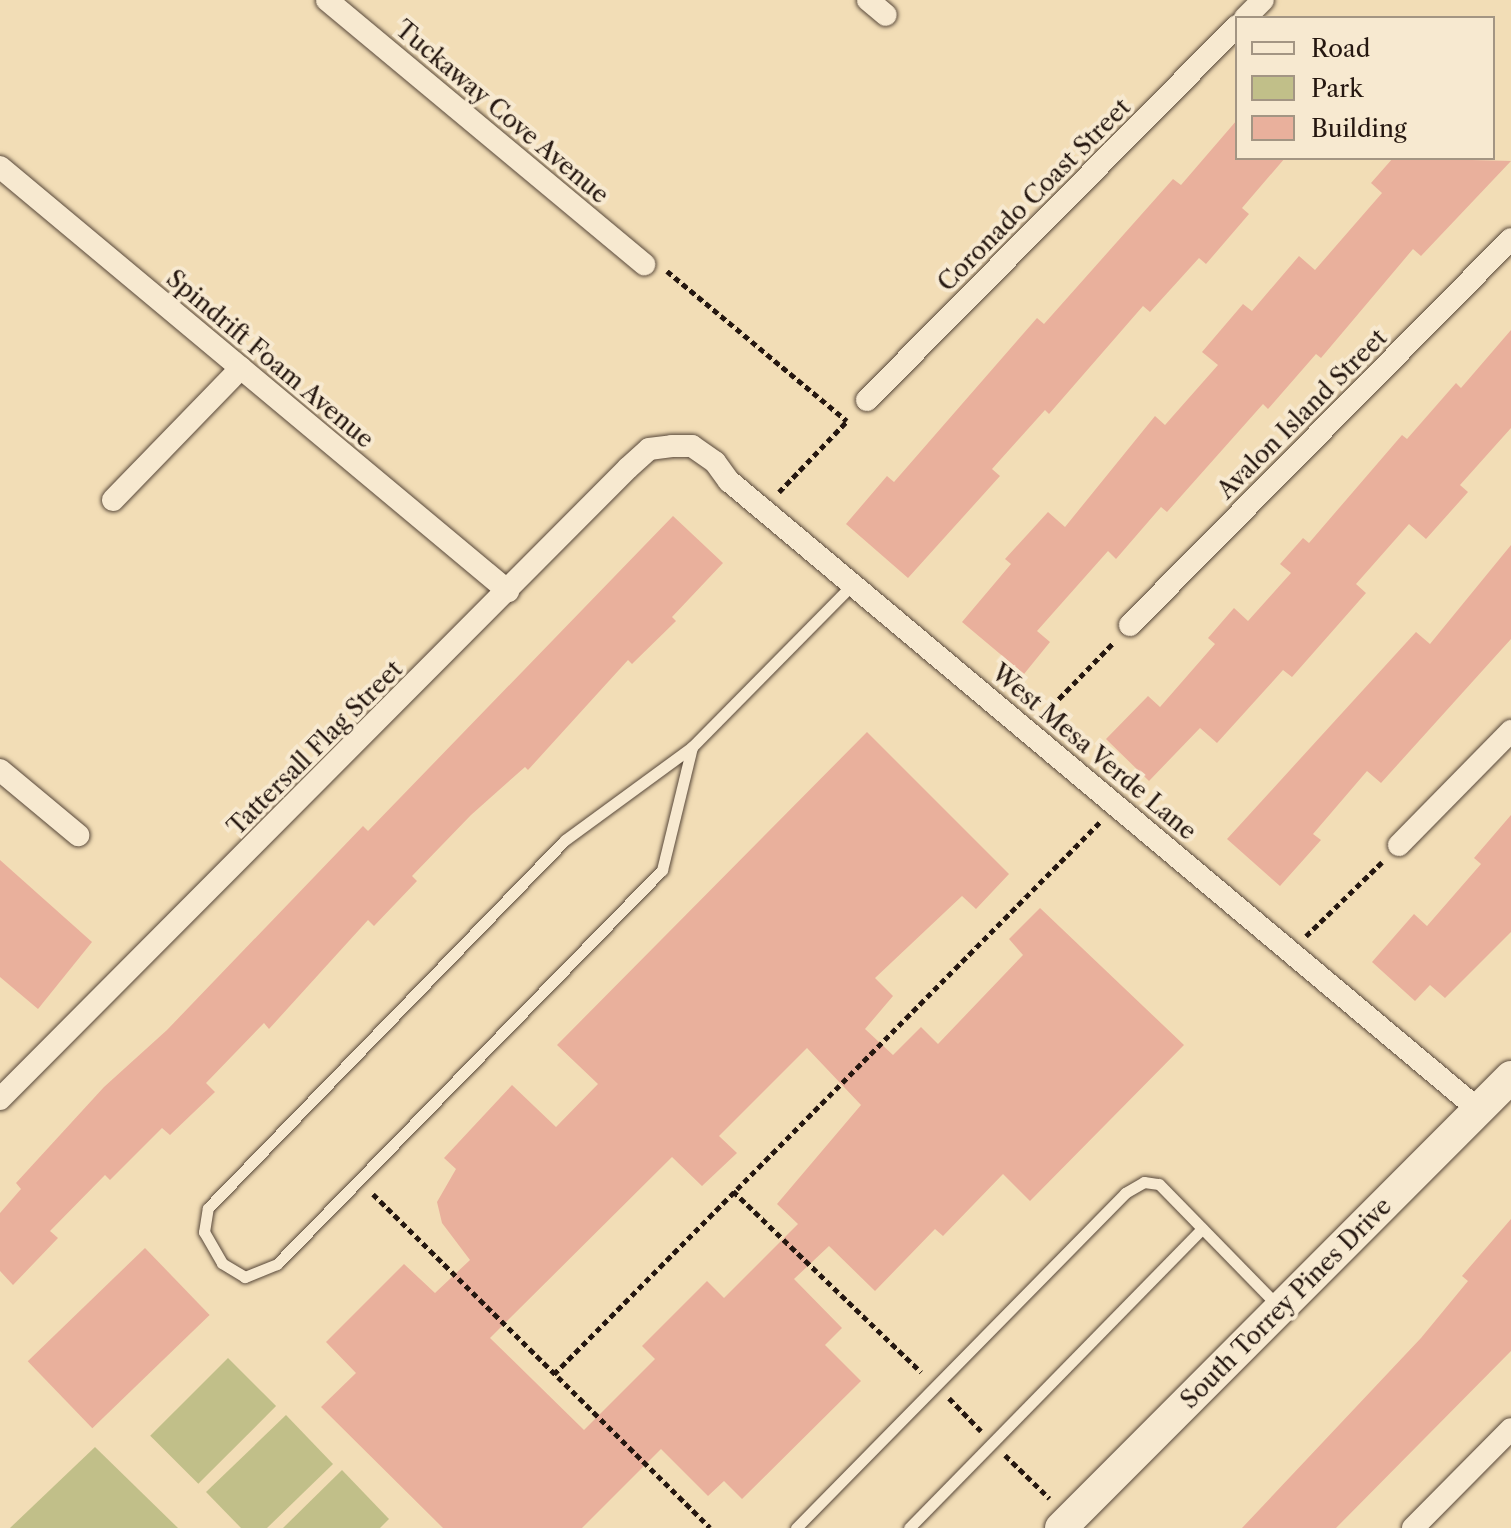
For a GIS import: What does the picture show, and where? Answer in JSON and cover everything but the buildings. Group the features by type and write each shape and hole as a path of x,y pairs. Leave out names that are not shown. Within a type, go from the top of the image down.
{"street":[{"name":"Tuckaway Cove Avenue","path":"327,0 644,264"},
{"path":"868,0 886,15"},
{"path":"1247,16 1263,0"},
{"name":"Coronado Coast Street","path":"867,400 1235,28"},
{"name":"Spindrift Foam Avenue","path":"0,167 508,591"},
{"name":"Avalon Island Street","path":"1130,625 1511,239"},
{"path":"113,500 241,368"},
{"name":"Tattersall Flag Street","path":"0,1099 649,449 672,446"},
{"name":"West Mesa Verde Lane","path":"672,446 692,446 715,462 762,509 1479,1110"},
{"path":"1399,845 1511,731"},
{"path":"0,770 78,835"},
{"name":"South Torrey Pines Drive","path":"1066,1523 1511,1077"},
{"path":"1413,1528 1511,1429"}],"lane":[{"path":"692,747 662,870 277,1264 245,1277 222,1263 204,1232 208,1208 565,840 692,747 853,584"},
{"path":"796,1528 1134,1188 1159,1184 1280,1308"},
{"path":"909,1528 1202,1229"}],"path":[{"path":"644,264 670,272 847,421"},
{"path":"762,509 867,400"},
{"path":"1028,730 1130,625"},
{"path":"554,1374 1117,805"},
{"path":"1290,950 1399,845"},
{"path":"359,1180 710,1528"},
{"path":"733,1191 993,1442 1066,1523"}],"green space":[{"path":"228,1358 276,1406 198,1484 150,1436"},
{"path":"286,1415 333,1464 267,1528 241,1528 206,1492"},
{"path":"95,1447 178,1528 10,1528"},
{"path":"342,1470 389,1519 380,1528 283,1528"}]}
